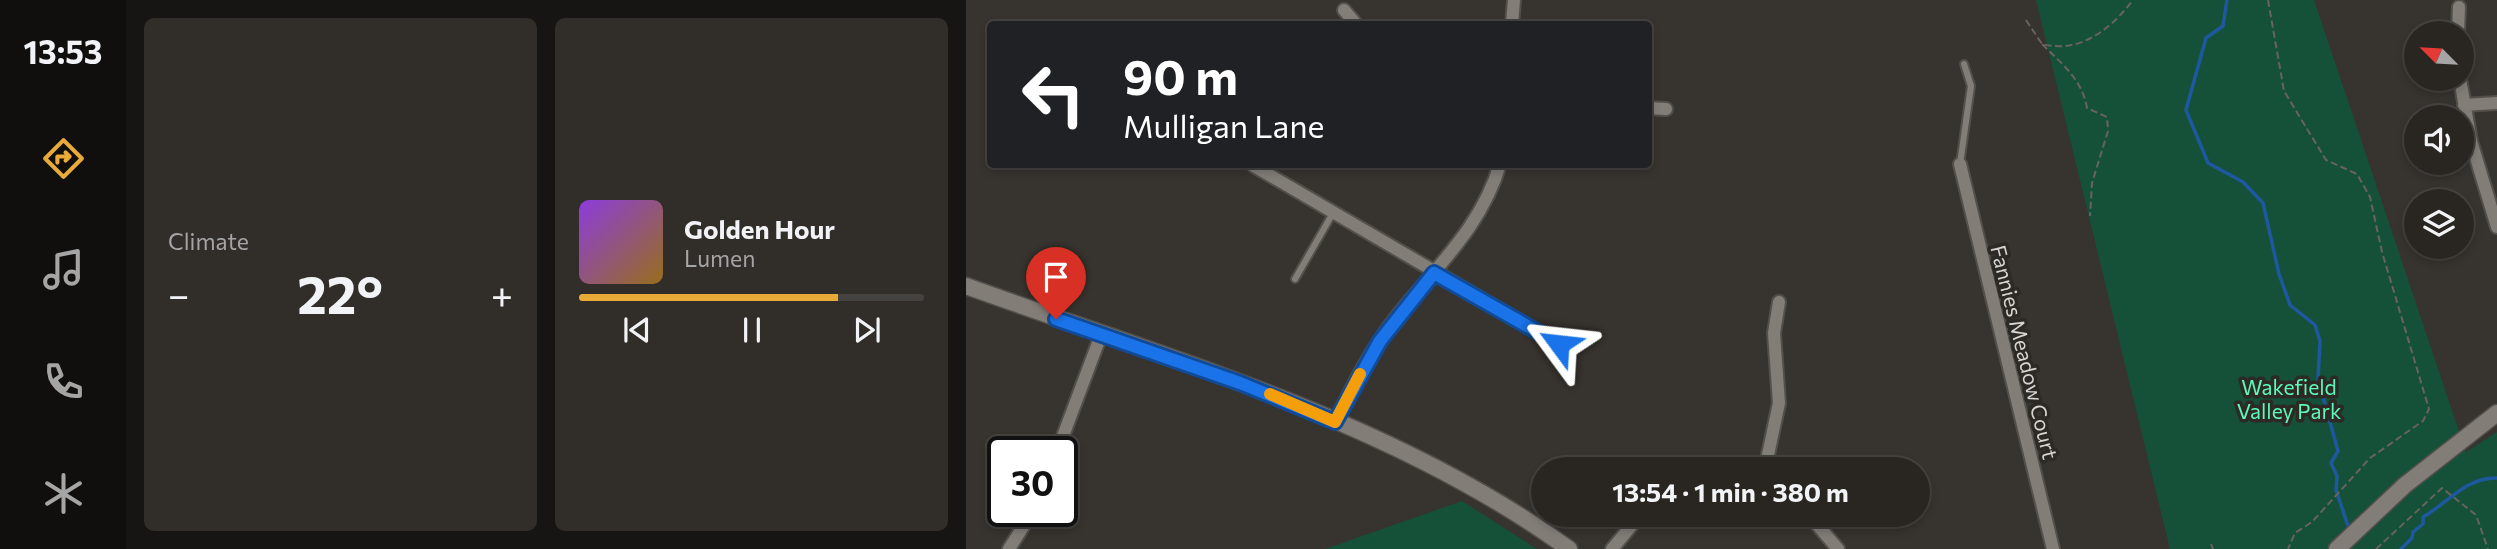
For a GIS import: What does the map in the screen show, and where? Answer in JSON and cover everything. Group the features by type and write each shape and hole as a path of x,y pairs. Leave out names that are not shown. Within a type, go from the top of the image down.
{"street":[{"path":"1512,21 1514,0"},
{"path":"2458,21 2459,7"},
{"path":"1344,10 1353,21"},
{"path":"2462,91 2464,105 2497,103"},
{"path":"1652,108 1666,109"},
{"path":"2474,151 2497,228"},
{"name":"Fannies Meadow Court","path":"1960,164 2053,549"},
{"path":"1257,168 1559,344"},
{"path":"1335,422 1380,341 1479,215 1498,168"},
{"path":"966,286 1256,389 1335,422 1459,481 1569,549"},
{"path":"1768,457 1779,403 1774,333 1779,302"},
{"path":"1063,436 1101,335"},
{"path":"2340,545 2404,485 2497,413"},
{"path":"1009,549 1023,527"},
{"path":"1612,549 1630,527"},
{"path":"1819,527 1838,549"}],"lane":[{"path":"1960,164 1972,86 1964,64"},
{"path":"1295,279 1333,213"}],"path":[{"path":"2042,44 2057,48 2084,43 2117,21 2133,0"},
{"path":"2268,0 2284,91 2326,160 2357,174 2370,197 2382,252 2429,409 2423,421 2370,458 2331,503 2295,533 2288,549"},
{"path":"2026,20 2042,44 2074,75 2084,90 2087,108 2107,117 2108,131 2092,183 2090,216"},
{"path":"2376,549 2431,494 2442,488 2476,515 2488,549"},
{"path":"2211,544 2213,549"}],"green space":[{"name":"Wakefield Valley Park","path":"2036,0 2314,0 2466,452 2497,432 2497,549 2170,549"},
{"path":"1462,501 1537,549 1325,549"}],"waterway":[{"path":"2227,0 2223,26 2206,38 2186,110 2208,163 2243,182 2263,203 2279,274 2290,305 2315,325 2320,341 2318,379 2338,451 2331,463 2337,476 2336,490 2349,529"},
{"path":"2401,549 2412,538 2413,532 2423,524 2423,517 2467,486 2497,478"}],"slow traffic":[{"path":"1270,394 1335,422 1360,374"}],"route":[{"path":"1056,319 1240,383 1335,422 1380,341 1397,316 1434,273 1559,344"}]}
